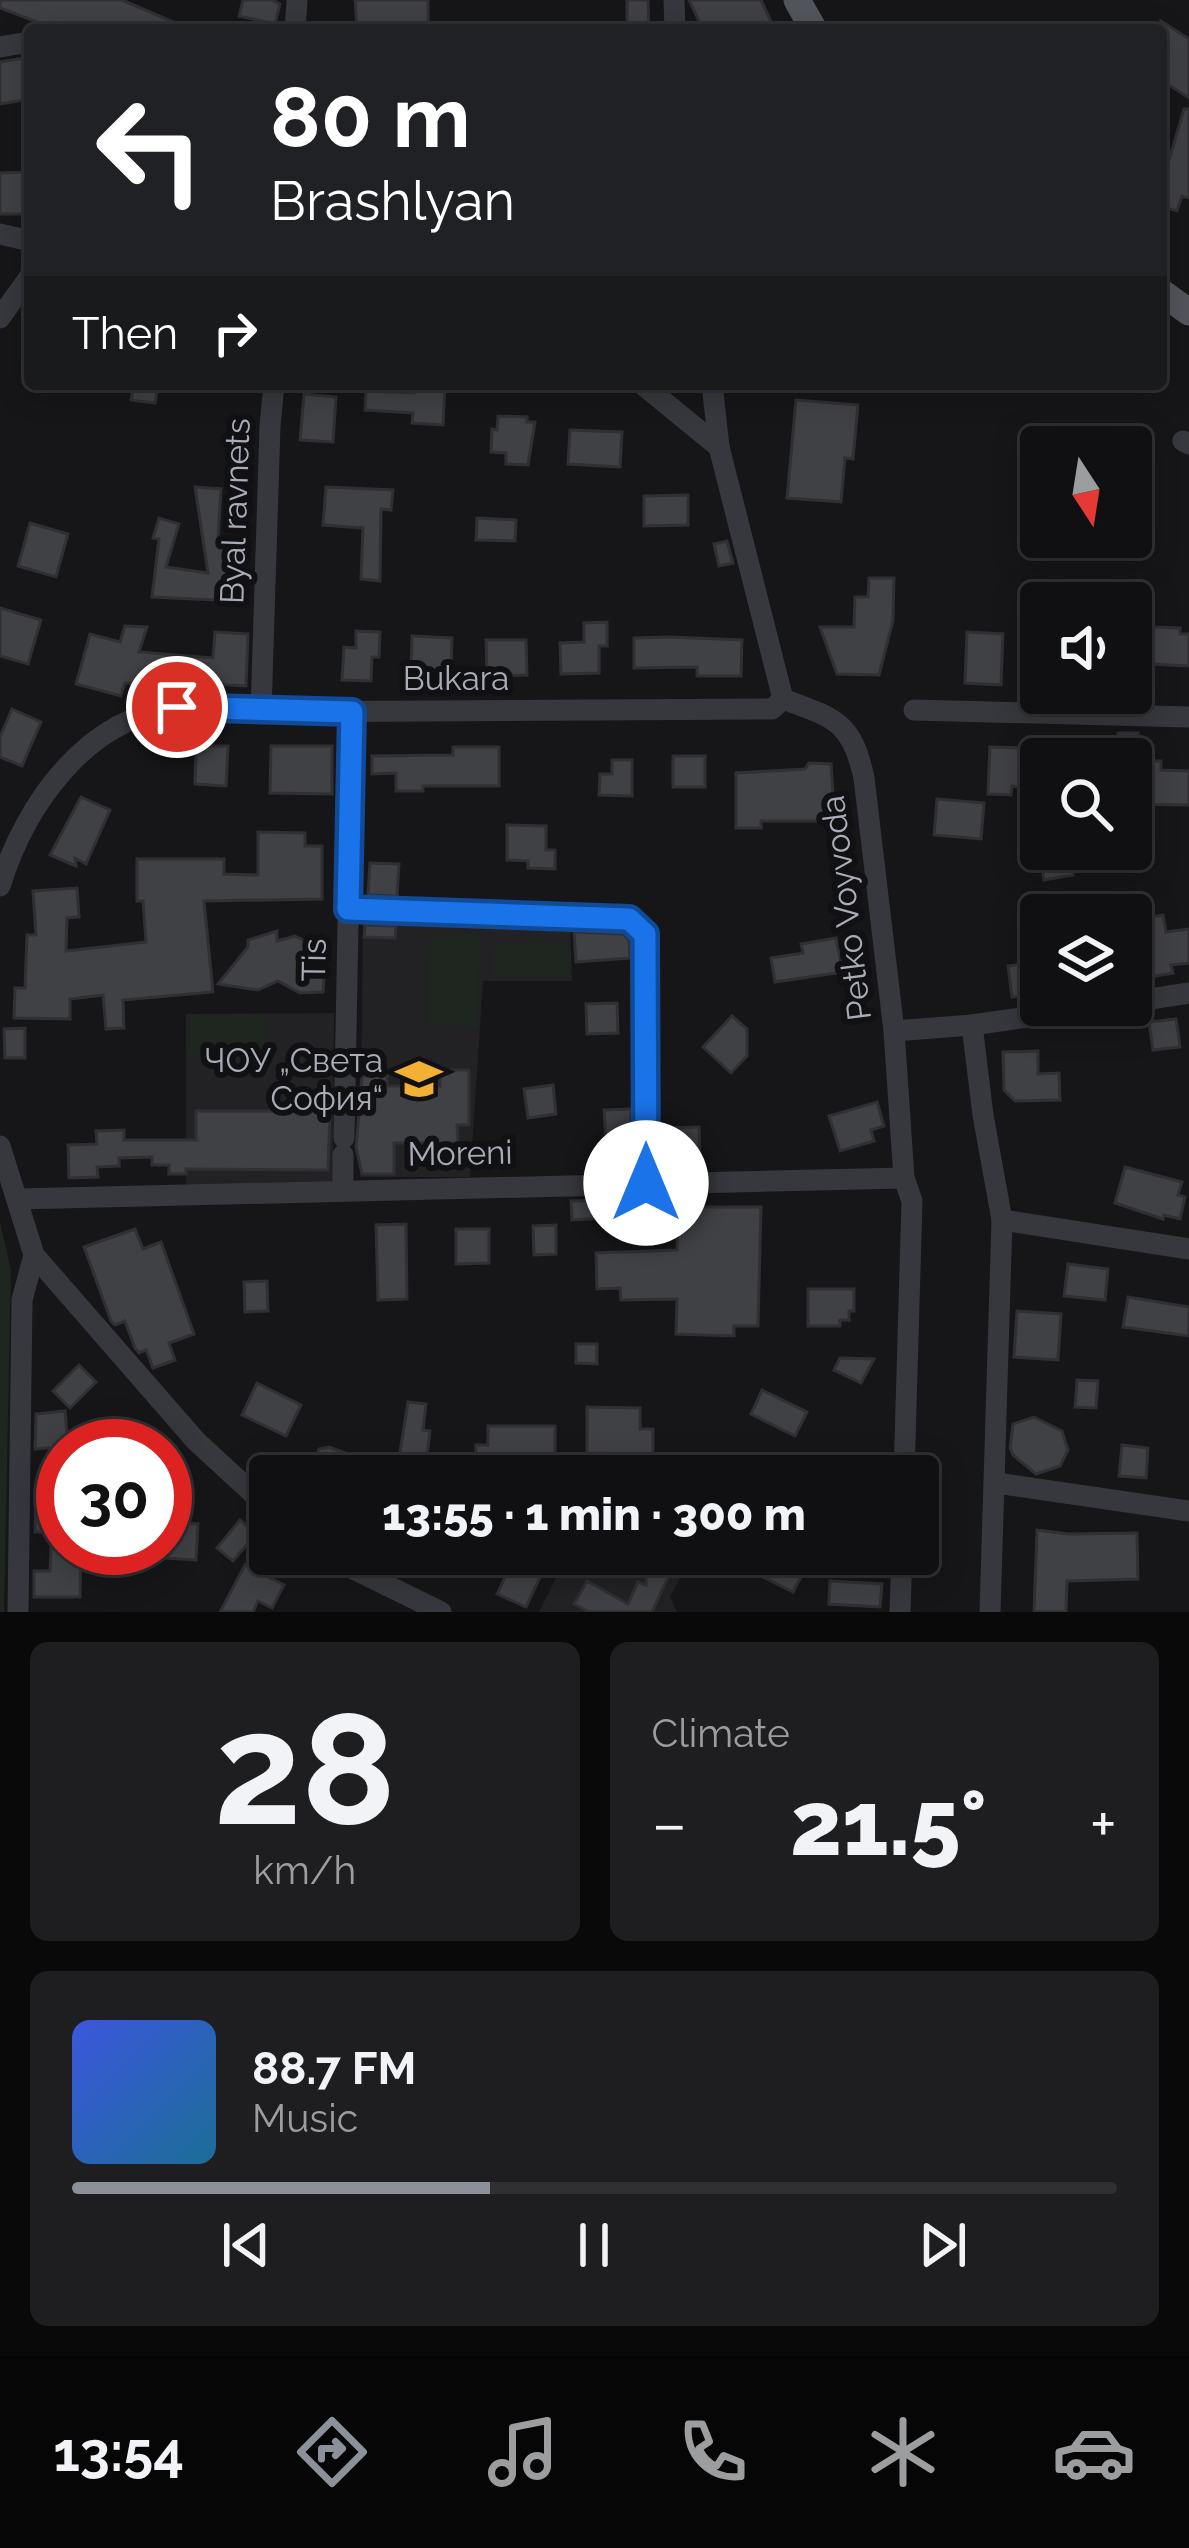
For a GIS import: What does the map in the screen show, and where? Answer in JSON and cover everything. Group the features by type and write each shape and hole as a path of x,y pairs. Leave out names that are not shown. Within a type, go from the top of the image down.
{"street":[{"path":"0,318 24,284"},
{"name":"Byal ravnets","path":"262,712 273,390"},
{"path":"649,390 719,447"},
{"path":"713,390 719,447 783,699"},
{"name":"Bukara","path":"0,886 6,865 55,777 110,727 177,707 262,712 772,709 783,699"},
{"name":"Petko Voyvoda","path":"783,699 843,724 858,749 894,1030 904,1178 912,1202 905,1455"},
{"path":"914,710 1189,717"},
{"name":"Tis","path":"343,1189 352,712"},
{"path":"348,909 629,919 645,934 646,1183"},
{"path":"1152,999 1189,994"},
{"path":"894,1030 1020,1017"},
{"path":"972,1024 1002,1220 990,1612"},
{"path":"0,1146 34,1255 196,1441 249,1490"},
{"name":"Moreni","path":"18,1199 904,1178"},
{"path":"1002,1220 1189,1249"},
{"path":"18,1612 22,1300 34,1255"},
{"path":"995,1483 1189,1511"},
{"path":"366,1575 441,1612"},
{"path":"900,1612 901,1575"}],"shaded area":[{"name":"ЧОУ „Света София“","path":"363,915 570,925 572,981 483,981 470,1177 360,1177"},
{"path":"430,933 480,934 477,1027 427,1025"},
{"path":"568,943 569,975 494,977 494,945"},
{"name":"ЧОУ „Света София“","path":"334,1013 333,1181 186,1185 186,1014"},
{"path":"190,1016 264,1017 264,1058 189,1057"},
{"path":"0,1222 11,1270 4,1612 0,1612"},
{"path":"558,1575 682,1575 670,1597 677,1612 539,1612"}],"building":[{"path":"0,0 122,0 178,24 42,24 0,8"},
{"path":"243,0 280,4 275,24 239,16"},
{"path":"355,0 428,0 428,24 357,24"},
{"path":"627,0 648,0 649,24 627,24"},
{"path":"689,0 761,0 772,24 700,24"},
{"path":"1167,25 1189,39 1189,98 1167,84"},
{"path":"24,58 24,100 0,104 0,62"},
{"path":"1184,109 1189,109 1189,198 1182,196 1177,211 1167,208 1167,167"},
{"path":"24,172 24,214 0,214 0,173"},
{"path":"133,390 157,390 155,403 131,400"},
{"path":"445,390 443,425 412,423 413,413 365,410 366,391"},
{"path":"304,394 336,397 333,442 300,440"},
{"path":"796,400 858,405 853,459 845,458 841,502 787,498"},
{"path":"498,416 527,417 527,422 535,422 528,465 506,464 506,453 491,452"},
{"path":"570,430 622,432 620,467 568,464"},
{"path":"195,487 221,489 218,538 237,543 236,563 245,564 244,595 238,601 152,597 159,539 153,538 159,518 179,524 166,567 208,573"},
{"path":"326,487 393,490 391,510 381,509 380,581 361,579 363,528 323,525"},
{"path":"688,495 688,525 644,526 644,496"},
{"path":"477,518 516,520 515,541 476,540"},
{"path":"30,523 68,534 56,577 18,566"},
{"path":"727,541 733,563 719,566 714,544"},
{"path":"869,578 894,578 893,620 879,675 837,674 820,627 854,627 855,597 868,597"},
{"path":"0,608 41,620 28,664 0,656"},
{"path":"607,622 607,646 599,646 599,673 561,674 560,643 584,642 584,623"},
{"path":"125,626 147,627 139,652 213,658 215,632 248,634 246,686 125,683 121,696 76,684 90,634 120,642"},
{"path":"1152,627 1180,628 1180,634 1189,634 1189,666 1152,664"},
{"path":"356,631 380,632 371,681 342,680 344,647 356,648"},
{"path":"967,632 1003,634 1001,685 965,683"},
{"path":"412,636 452,638 451,674 411,673"},
{"path":"634,638 742,640 741,676 697,676 697,667 634,668"},
{"path":"486,640 526,640 527,675 487,676"},
{"path":"12,709 41,722 22,766 0,757 0,737"},
{"path":"1118,733 1138,733 1138,738 1118,738"},
{"path":"196,746 228,746 226,786 195,784"},
{"path":"271,746 332,746 332,794 270,793"},
{"path":"453,747 499,747 499,786 423,786 423,791 396,791 396,773 372,774 372,756 453,755"},
{"path":"990,747 1020,748 1020,787 1012,786 1011,795 988,794"},
{"path":"673,756 705,756 705,787 673,787"},
{"path":"612,760 632,760 632,796 599,795 600,774 612,774"},
{"path":"1152,761 1161,761 1161,770 1189,771 1189,805 1152,804"},
{"path":"809,763 831,764 835,821 761,821 761,828 736,828 736,773 805,769"},
{"path":"81,797 110,810 86,864 75,858 76,866 50,855"},
{"path":"937,799 984,803 981,839 934,835"},
{"path":"507,825 546,826 546,850 555,850 555,869 528,868 528,861 507,860"},
{"path":"258,832 305,833 305,846 322,846 322,899 204,901 213,992 123,1000 124,1028 106,1029 103,995 70,999 70,1019 14,1018 15,988 25,988 27,935 36,935 33,891 77,888 79,917 67,918 66,951 146,942 143,901 137,901 137,859 224,859 224,874 258,875"},
{"path":"370,863 399,864 397,896 368,895"},
{"path":"1042,870 1072,870 1073,875 1044,880"},
{"path":"1163,915 1166,932 1189,929 1189,963 1171,965 1173,973 1152,977 1152,917"},
{"path":"365,925 396,926 395,938 364,937"},
{"path":"277,931 277,941 295,936 318,947 325,968 323,992 300,993 278,981 258,990 218,984 248,947 248,940"},
{"path":"574,932 623,934 629,940 630,958 576,962"},
{"path":"836,938 843,972 775,982 771,958 803,953 801,944"},
{"path":"1020,964 1020,996 1012,997 1008,966"},
{"path":"617,1003 618,1033 587,1034 586,1004"},
{"path":"732,1016 747,1029 747,1056 731,1073 703,1047"},
{"path":"1176,1019 1180,1047 1153,1050 1152,1022"},
{"path":"25,1028 25,1058 5,1058 4,1029"},
{"path":"1038,1051 1038,1074 1059,1073 1060,1100 1015,1101 1004,1090 1003,1052"},
{"path":"440,1070 469,1070 469,1125 457,1125 458,1143 394,1143 394,1174 362,1174 356,1147 362,1076 387,1076 387,1086 440,1086"},
{"path":"553,1085 556,1114 528,1118 524,1089"},
{"path":"877,1102 884,1126 871,1130 874,1141 840,1151 829,1116"},
{"path":"631,1109 632,1169 608,1170 604,1110"},
{"path":"196,1111 330,1111 328,1170 186,1169 186,1174 169,1174 169,1165 152,1165 152,1157 119,1158 119,1166 97,1167 98,1177 69,1178 68,1145 97,1144 96,1131 124,1130 124,1140 196,1140"},
{"path":"699,1127 700,1160 662,1161 662,1128"},
{"path":"1125,1167 1182,1182 1178,1195 1185,1197 1180,1219 1164,1215 1163,1219 1115,1203"},
{"path":"607,1200 609,1218 572,1220 571,1201"},
{"path":"678,1207 761,1207 758,1326 734,1326 734,1336 676,1334 677,1299 621,1300 620,1288 597,1289 596,1253 677,1250"},
{"path":"406,1224 407,1299 378,1300 376,1225"},
{"path":"556,1225 556,1254 534,1255 533,1226"},
{"path":"135,1229 143,1249 161,1242 194,1334 169,1343 175,1360 153,1368 146,1350 139,1353 135,1348 125,1321 115,1325 111,1321 84,1247"},
{"path":"456,1229 489,1229 489,1263 456,1264"},
{"path":"1068,1264 1108,1269 1105,1300 1064,1296"},
{"path":"267,1281 268,1311 245,1312 244,1282"},
{"path":"808,1289 854,1289 849,1320 840,1320 840,1326 808,1326"},
{"path":"1128,1297 1189,1307 1189,1336 1123,1327"},
{"path":"1017,1311 1061,1314 1058,1360 1014,1357"},
{"path":"576,1344 597,1344 597,1364 576,1363"},
{"path":"840,1358 874,1359 861,1383 834,1370"},
{"path":"79,1365 96,1382 70,1408 53,1391"},
{"path":"1077,1380 1098,1381 1096,1408 1075,1407"},
{"path":"257,1383 301,1405 286,1436 242,1415"},
{"path":"762,1390 807,1412 795,1436 751,1414"},
{"path":"408,1402 426,1404 423,1430 430,1431 427,1455 400,1455"},
{"path":"587,1407 640,1408 640,1429 653,1429 653,1454 587,1453"},
{"path":"65,1411 66,1419 36,1419 35,1449 36,1414"},
{"path":"1034,1417 1062,1431 1068,1450 1060,1466 1036,1474 1010,1448 1013,1424"},
{"path":"488,1426 555,1426 555,1455 476,1455 476,1445 488,1445"},
{"path":"1122,1445 1148,1448 1146,1478 1119,1476"},
{"path":"329,1447 351,1455 317,1455 319,1449"},
{"path":"240,1520 249,1528 249,1542 233,1561 217,1548"},
{"path":"192,1524 198,1524 196,1560 192,1560"},
{"path":"1037,1530 1137,1533 1138,1579 1067,1581 1066,1612 1034,1612"},
{"path":"245,1565 249,1575 264,1575 284,1585 272,1608 258,1601 253,1612 220,1612"},
{"path":"34,1571 36,1575 80,1575 80,1597 34,1597"},
{"path":"506,1575 541,1575 526,1607 497,1594"},
{"path":"646,1575 669,1575 652,1612 589,1612 574,1604 587,1581 628,1604 638,1582 646,1585"},
{"path":"759,1575 802,1575 793,1592"},
{"path":"830,1581 882,1584 880,1607 829,1604"}],"place":[{"name":"ЧОУ „Света София“","path":"419,1079"}],"route":[{"path":"177,707 352,712 348,909 629,919 645,934 646,1183"}]}
